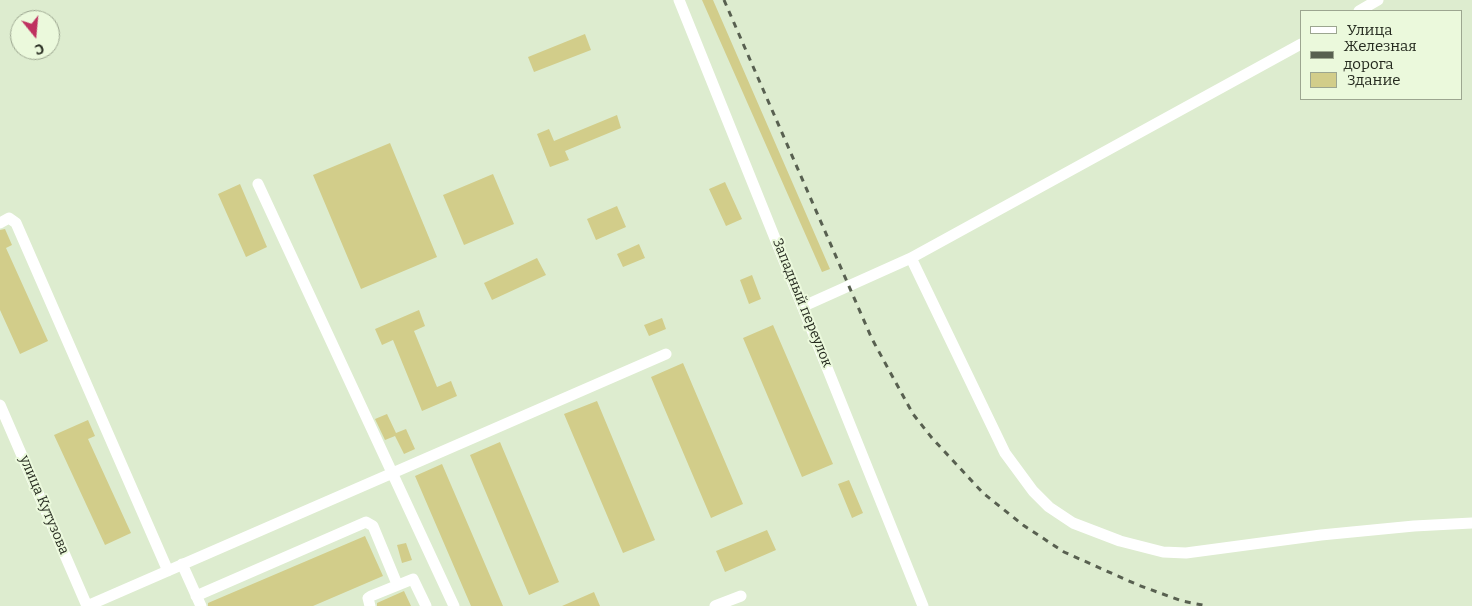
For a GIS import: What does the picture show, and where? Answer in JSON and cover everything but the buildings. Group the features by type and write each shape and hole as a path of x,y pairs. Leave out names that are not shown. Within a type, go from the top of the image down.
{"street":[{"name":"Западный переулок","path":"678,0 804,306 923,606"},
{"path":"1361,10 1378,0"},
{"path":"804,306 911,258 1300,45"},
{"path":"258,184 454,606"},
{"path":"0,222 9,218 16,224 168,571"},
{"path":"911,258 1005,453 1033,491 1049,507 1073,523 1137,546 1163,552 1186,553 1321,535 1414,526 1472,523"},
{"path":"87,606 666,354"},
{"name":"улица Кутузова","path":"0,405 87,606"},
{"path":"182,564 198,601 366,522 373,526 398,584"},
{"path":"370,606 368,598 413,579 426,606"},
{"path":"715,606 741,596"}],"railway":[{"path":"724,0 872,339 913,414 932,438 983,493 1023,525 1064,552 1138,585 1182,601 1207,606"}]}
